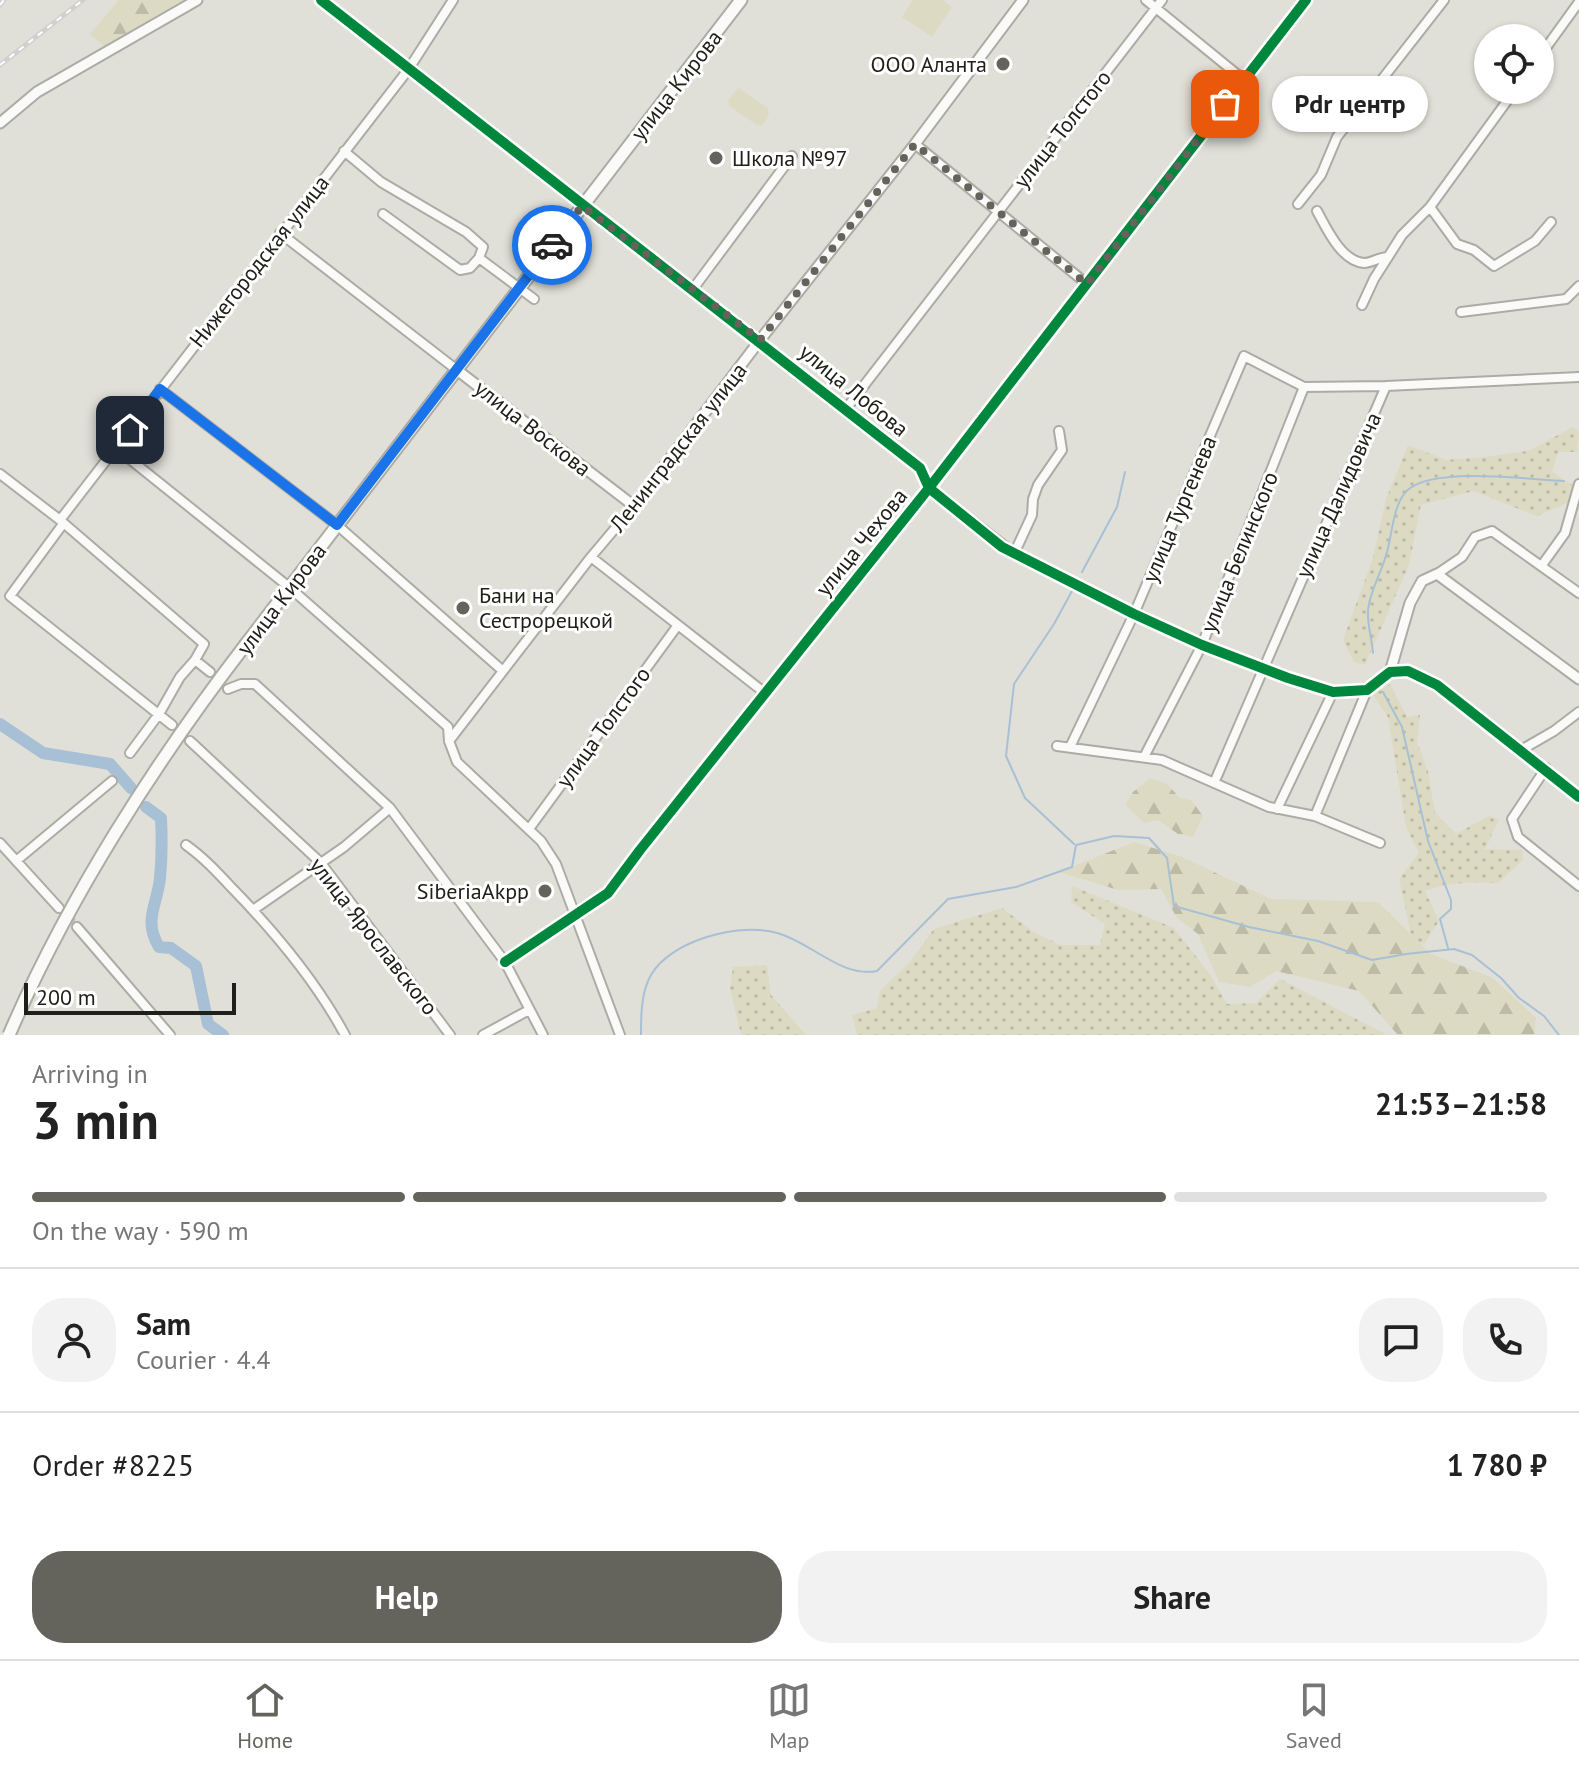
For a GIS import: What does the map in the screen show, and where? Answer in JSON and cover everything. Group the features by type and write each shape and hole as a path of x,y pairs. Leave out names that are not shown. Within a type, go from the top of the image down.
{"main road":[{"name":"улица Кирова","path":"9,1035 49,953 128,812 195,713 741,0"}],"street":[{"path":"0,123 37,92 197,0"},
{"name":"улица Лобова","path":"321,0 582,206 760,340 920,468 929,488 1014,554 1202,645 1333,692 1367,690"},
{"name":"Нижегородская улица","path":"159,714 10,596 160,389 408,70 453,0"},
{"name":"Ленинградская улица","path":"449,741 915,144 1023,0"},
{"path":"1146,0 1244,80"},
{"name":"улица Толстого","path":"845,410 1162,0"},
{"name":"улица Чехова","path":"505,962 608,893 929,488 1306,0"},
{"path":"1298,204 1321,175 1337,137 1444,0"},
{"path":"1554,36 1576,4"},
{"path":"1362,305 1402,235 1430,207 1505,104"},
{"path":"915,144 1087,284"},
{"path":"344,151 381,182 466,232 483,247 479,258 470,268 460,270 383,214"},
{"path":"693,289 792,156"},
{"path":"1430,207 1457,244 1474,250 1494,266 1535,241 1551,222"},
{"path":"1317,211 1332,238 1357,261 1368,264 1380,257 1388,257"},
{"name":"улица Воскова","path":"280,233 634,506"},
{"path":"479,258 534,299"},
{"path":"1461,312 1566,299 1579,286"},
{"name":"улица Тургенева","path":"1070,747 1134,614 1244,356 1304,387"},
{"name":"улица Далидовича","path":"1214,783 1386,386 1579,377"},
{"path":"1304,387 1386,386"},
{"name":"улица Белинского","path":"1144,757 1202,645 1304,387"},
{"path":"160,389 337,525 503,671"},
{"path":"1014,554 1032,515 1038,485 1062,450 1059,431"},
{"path":"116,448 289,587 448,727 449,741 457,762 541,841 556,864 620,1035"},
{"path":"0,474 62,522 204,644 130,753"},
{"path":"1542,565 1565,533 1579,484"},
{"path":"1390,672 1410,603 1422,581 1462,557 1475,537 1492,531 1579,593"},
{"path":"591,557 765,693"},
{"path":"1437,574 1579,679"},
{"name":"улица Толстого","path":"529,829 678,625"},
{"path":"195,660 210,672"},
{"path":"1315,816 1367,690 1390,672 1408,671 1437,685 1579,797"},
{"path":"228,689 241,684 255,684 390,808 505,962 543,1035"},
{"path":"1277,809 1333,692"},
{"path":"1521,750 1579,712"},
{"path":"159,714 172,725"},
{"name":"улица Ярославского","path":"190,741 321,863 450,1035"},
{"path":"1057,746 1162,760 1277,809 1315,816 1380,843"},
{"path":"1546,768 1512,819 1518,837 1579,886"},
{"path":"16,861 112,781"},
{"path":"253,910 344,847 390,808"},
{"path":"0,843 59,908"},
{"path":"186,845 199,854 253,910 318,991 345,1035"},
{"path":"77,927 170,1035"},
{"path":"483,1035 529,1010"}],"green space":[{"path":"119,0 183,0 104,46 90,34"},
{"path":"913,0 943,0 952,7 932,37 902,17"},
{"path":"738,88 768,108 763,125 757,125 729,106 728,100"},
{"path":"1573,427 1579,432 1577,452 1558,452 1552,472 1572,485 1569,502 1537,516 1473,491 1421,505 1409,565 1365,665 1354,662 1343,640 1373,558 1386,499 1408,445 1446,460 1485,457 1528,451"},
{"path":"1390,684 1407,717 1420,715 1417,743 1428,771 1435,813 1456,834 1489,816 1499,819 1485,849 1522,850 1523,860 1498,883 1452,884 1425,891 1439,921 1424,944 1412,939 1399,879 1419,853 1406,827 1388,717 1373,695"},
{"path":"1150,778 1167,784 1180,798 1191,800 1203,816 1193,837 1178,834 1158,820 1144,823 1125,805 1133,792"},
{"path":"1134,842 1182,857 1271,899 1378,902 1431,954 1493,978 1536,1018 1534,1035 1398,1035 1359,991 1276,971 1250,987 1219,982 1198,934 1177,918 1161,889 1118,890 1059,872"},
{"path":"1072,886 1174,928 1211,976 1227,1004 1256,1003 1280,979 1387,1035 857,1035 852,1015 877,1008 880,991 909,963 934,929 1002,908 1034,932 1060,945 1100,945 1105,924 1071,902"},
{"path":"767,965 771,995 806,1035 741,1035 730,988 733,967"}],"waterway":[{"path":"1082,572 1117,507 1125,472"},
{"path":"1373,653 1368,621 1369,603 1385,559 1397,507 1404,494 1416,485 1455,476 1564,481"},
{"path":"1072,591 1014,684 1006,756 1025,798 1074,844"},
{"path":"1383,692 1402,727 1428,841 1451,900 1451,909 1440,919 1448,948"},
{"path":"0,724 43,753 110,764 131,788"},
{"path":"146,807 161,818 160,878 151,921 154,937 159,947 171,948 196,966 208,1024 223,1035"},
{"path":"641,1035 643,996 651,975 674,952 690,943 726,932 762,930 790,938 851,969 877,971 948,899 1016,887 1072,867 1076,845 1114,836 1149,838 1167,858 1174,906 1249,927 1318,941 1372,960 1454,949 1472,955 1501,978 1519,998 1544,1016 1559,1035"}],"tunnel":[{"path":"59,908 77,927"}],"railway":[{"path":"0,5 4,0"},
{"path":"0,65 83,0"}],"cycle path":[{"path":"321,0 920,468 929,488 1002,547 1202,645 1333,692 1367,690 1390,672 1408,671 1437,685 1579,797"},
{"path":"505,962 608,893 929,488 1306,0"}],"way so far":[{"path":"552,245 582,206 760,340 915,144 1087,284 1225,104"}],"place":[{"name":"ООО Аланта","path":"1003,64"},
{"name":"Pdr центр","path":"1225,104"},
{"name":"Школа №97","path":"716,158"},
{"name":"Бани на Сестрорецкой","path":"463,608"},
{"name":"SiberiaAkpp","path":"545,891"}],"route":[{"path":"130,430 160,389 337,525 552,245"}]}
